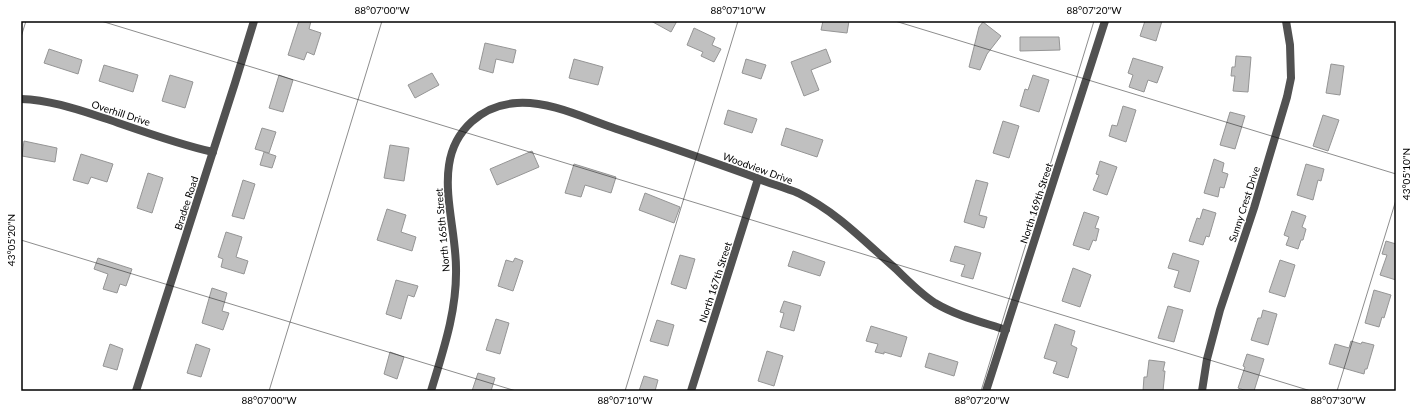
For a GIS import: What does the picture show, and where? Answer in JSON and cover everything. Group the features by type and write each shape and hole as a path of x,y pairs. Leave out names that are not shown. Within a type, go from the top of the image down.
{"street":[{"name":"Bradee Road","path":"136,391 254,21"},
{"name":"North 169th Street","path":"986,391 1105,21"},
{"name":"Sunny Crest Drive","path":"1202,391 1207,359 1220,310 1256,201 1287,97 1291,78 1290,45 1286,21"},
{"name":"Overhill Drive","path":"21,99 68,107 174,142 213,152"},
{"name":"Woodview Drive","path":"473,120 477,116 492,108 517,102 544,105 666,145 798,193 841,219 911,284 935,302 958,314 1006,330"},
{"name":"North 165th Street","path":"431,391 452,319 455,295 456,250 448,185 449,165 452,151 459,137 473,120"},
{"name":"North 167th Street","path":"691,391 758,179"}],"building":[{"path":"299,21 311,21 309,29 321,33 314,55 307,52 304,60 288,55"},
{"path":"651,21 677,21 671,32"},
{"path":"823,21 849,21 847,33 821,30"},
{"path":"1145,21 1162,21 1156,41 1140,36"},
{"path":"983,22 1001,36 987,54 980,70 969,67 979,27"},
{"path":"694,28 715,38 712,45 721,49 714,62 701,56 703,52 687,45"},
{"path":"1020,37 1059,37 1060,50 1020,51"},
{"path":"485,43 516,50 513,63 496,59 493,73 479,69"},
{"path":"49,49 82,60 78,74 44,63"},
{"path":"826,49 831,62 811,70 819,90 804,96 791,62"},
{"path":"1236,56 1251,57 1248,92 1233,91 1235,76 1231,76 1232,67 1235,67"},
{"path":"1133,58 1163,67 1157,83 1148,80 1144,92 1129,87 1133,75 1128,73"},
{"path":"574,59 603,67 598,85 569,78"},
{"path":"746,59 766,65 761,79 742,73"},
{"path":"1331,64 1344,66 1340,95 1326,93"},
{"path":"104,65 138,75 133,92 99,81"},
{"path":"432,73 439,85 415,98 408,85"},
{"path":"170,75 193,82 185,108 162,101"},
{"path":"279,75 293,80 283,112 269,108"},
{"path":"1033,75 1049,80 1039,112 1020,106 1025,89 1028,90"},
{"path":"1123,106 1136,110 1126,142 1109,136 1112,125 1117,126"},
{"path":"728,110 757,119 752,133 724,124"},
{"path":"1230,112 1245,116 1235,149 1220,145"},
{"path":"1323,115 1339,120 1328,151 1313,146"},
{"path":"1003,121 1019,126 1009,158 993,153"},
{"path":"262,128 276,132 269,153 255,149"},
{"path":"786,128 823,140 817,157 781,145"},
{"path":"24,141 57,148 55,162 22,156"},
{"path":"390,145 409,148 404,181 384,178"},
{"path":"532,151 539,167 497,185 490,169"},
{"path":"264,152 276,156 272,168 260,165"},
{"path":"81,154 113,164 107,182 91,177 88,184 73,180"},
{"path":"1214,159 1224,163 1222,172 1228,174 1224,188 1220,187 1218,197 1204,193"},
{"path":"1100,161 1117,167 1107,195 1093,190 1099,175 1096,174"},
{"path":"574,164 616,177 611,193 585,185 581,197 565,193"},
{"path":"1306,164 1324,169 1321,181 1318,180 1313,200 1297,195"},
{"path":"148,173 163,178 152,213 137,208"},
{"path":"243,180 255,184 244,219 232,216"},
{"path":"976,180 988,183 979,215 987,217 984,228 964,222"},
{"path":"645,193 680,207 674,223 639,210"},
{"path":"387,209 406,215 401,232 416,237 412,251 377,240"},
{"path":"1203,209 1216,213 1209,237 1206,236 1203,245 1189,241 1197,218 1200,219"},
{"path":"1292,211 1306,216 1302,227 1306,229 1303,240 1301,240 1298,249 1286,245 1289,237 1284,235"},
{"path":"1084,212 1099,217 1095,228 1099,229 1096,241 1093,240 1089,250 1073,245"},
{"path":"226,232 242,237 236,257 248,261 244,274 221,267 223,259 218,257"},
{"path":"1386,241 1396,244 1396,280 1380,275 1387,255 1382,254"},
{"path":"955,246 981,253 973,279 961,276 965,265 950,261"},
{"path":"793,251 825,262 820,276 788,266"},
{"path":"1173,253 1199,261 1190,292 1174,287 1179,271 1168,268"},
{"path":"680,255 695,259 686,289 671,284"},
{"path":"98,258 132,269 126,286 120,284 117,293 103,289 108,274 94,269"},
{"path":"515,258 523,261 513,291 498,286 506,260 513,262"},
{"path":"1280,260 1295,265 1285,297 1269,292"},
{"path":"1073,268 1091,275 1080,307 1062,301"},
{"path":"396,280 418,286 414,297 408,295 401,319 386,314"},
{"path":"212,288 227,293 222,311 229,313 223,330 202,323"},
{"path":"1374,290 1391,295 1384,318 1382,317 1379,327 1365,323"},
{"path":"784,301 801,306 794,331 780,327 784,313 780,312"},
{"path":"1168,306 1183,310 1174,342 1158,338"},
{"path":"1263,310 1277,314 1268,345 1251,340 1258,318 1261,318"},
{"path":"496,319 509,323 500,354 486,350"},
{"path":"657,320 674,325 668,346 650,341"},
{"path":"1055,324 1075,331 1071,345 1077,348 1068,378 1053,373 1057,362 1044,358"},
{"path":"871,326 907,337 901,357 884,352 884,354 875,352 878,344 866,341"},
{"path":"1351,341 1361,344 1362,342 1374,345 1367,369 1365,369 1364,374 1329,364 1335,344 1349,348"},
{"path":"110,344 123,349 117,370 103,366"},
{"path":"196,344 210,349 201,377 187,373"},
{"path":"767,351 783,356 774,386 758,381"},
{"path":"390,352 404,357 397,379 384,374"},
{"path":"929,353 958,362 954,376 925,367"},
{"path":"1247,354 1264,359 1254,391 1247,391 1238,388 1245,367 1243,366"},
{"path":"1149,360 1165,362 1163,371 1165,371 1163,391 1143,391 1144,377 1147,377"},
{"path":"478,373 495,378 491,391 472,391"},
{"path":"644,376 658,380 655,391 639,391"}]}
